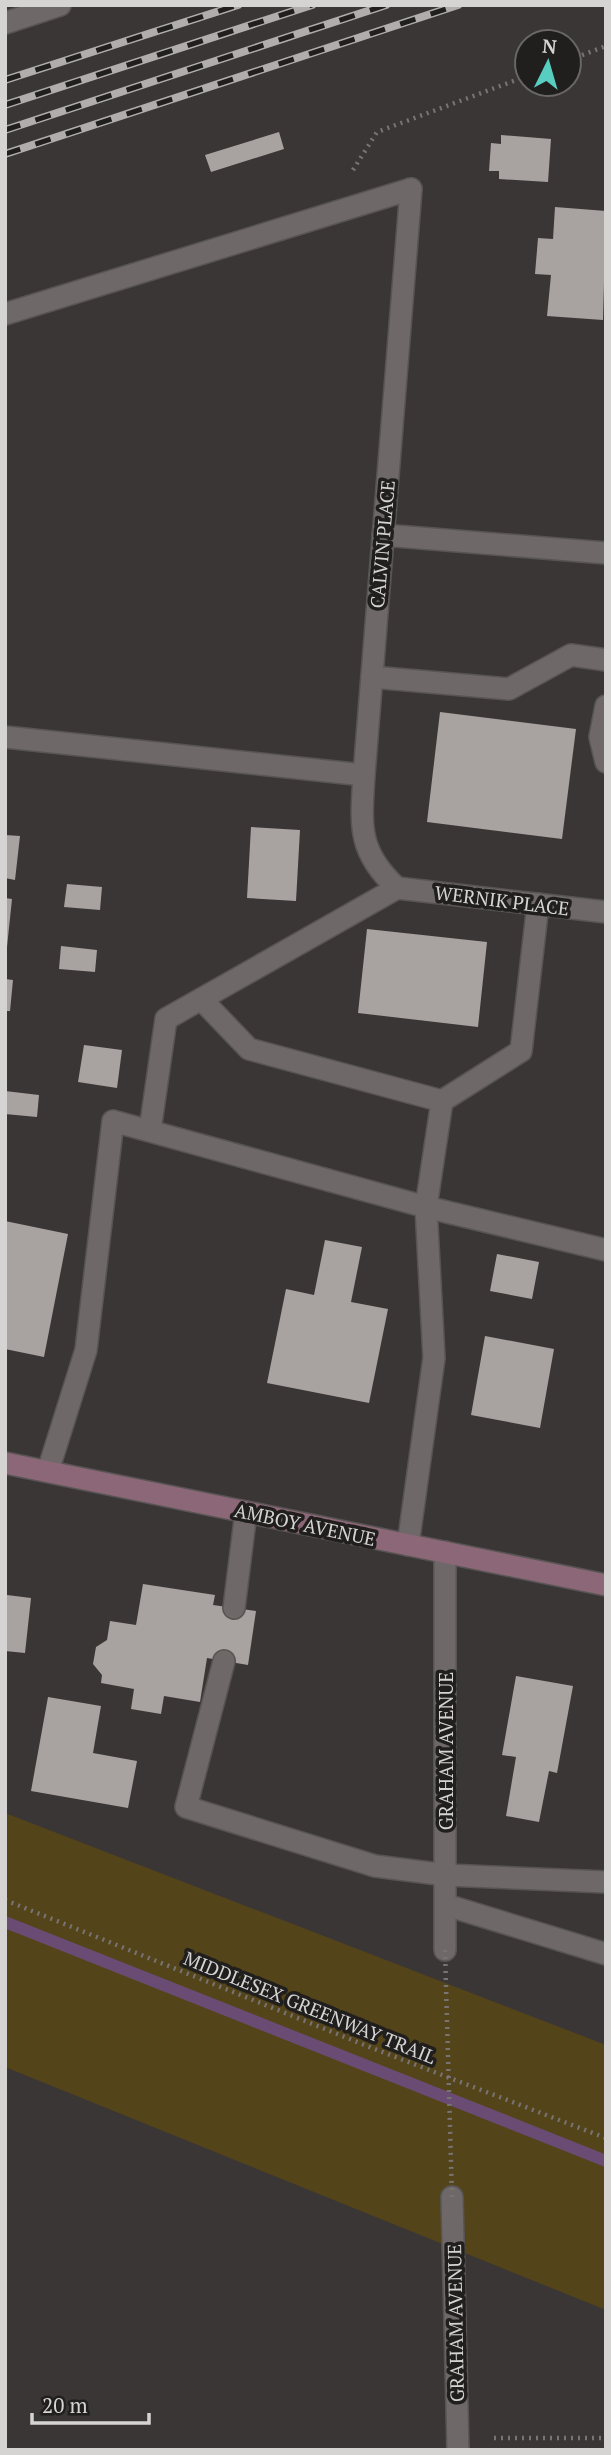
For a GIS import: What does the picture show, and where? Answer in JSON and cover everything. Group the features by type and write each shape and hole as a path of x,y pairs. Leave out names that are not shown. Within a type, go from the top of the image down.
{"street":[{"path":"5,23 60,5"},
{"name":"CALVIN PLACE","path":"5,314 411,189 364,775 363,837 370,858 397,888"},
{"path":"383,535 606,552"},
{"path":"372,677 509,689 571,655 606,660"},
{"path":"606,706 600,737 606,762"},
{"path":"5,737 364,775"},
{"path":"150,1130 166,1019 397,888"},
{"name":"WERNIK PLACE","path":"397,888 606,912"},
{"path":"201,999 249,1049 442,1101 521,1051 538,904"},
{"path":"408,1545 434,1358 426,1207 442,1101"},
{"path":"48,1471 86,1350 113,1121 426,1207 606,1250"},
{"name":"AMBOY AVENUE","path":"5,1463 606,1585"},
{"path":"233,1608 246,1512"},
{"name":"GRAHAM AVENUE","path":"445,1552 445,1950"},
{"path":"224,1661 186,1807 375,1866 446,1875 606,1882"},
{"path":"446,1905 606,1954"},
{"name":"GRAHAM AVENUE","path":"452,2197 458,2450"}],"path":[{"path":"583,55 606,46"},
{"path":"353,170 377,132 513,81"},
{"name":"MIDDLESEX GREENWAY TRAIL","path":"5,1900 372,2048 606,2138"},
{"path":"445,1950 452,2197"},
{"path":"494,2438 606,2438"}],"shaded area":[{"path":"5,1813 606,2045 606,2310 5,2067"}],"building":[{"path":"279,132 284,149 211,172 205,155"},
{"path":"501,135 551,139 548,182 499,179 499,171 489,171 491,143 501,144"},
{"path":"555,207 606,211 603,320 547,316 551,275 535,274 538,238 553,239"},
{"path":"440,712 576,729 562,839 427,822"},
{"path":"251,827 300,830 296,901 247,898"},
{"path":"5,835 20,836 15,880 5,878"},
{"path":"67,884 102,887 100,910 64,907"},
{"path":"5,898 12,899 7,947 5,947"},
{"path":"367,929 487,942 478,1027 358,1013"},
{"path":"61,946 97,950 95,972 59,969"},
{"path":"5,979 13,980 10,1011 5,1011"},
{"path":"84,1045 122,1050 117,1088 78,1082"},
{"path":"5,1091 39,1095 37,1117 5,1114"},
{"path":"5,1221 68,1234 44,1357 5,1349"},
{"path":"325,1240 362,1247 351,1302 388,1309 369,1403 267,1383 286,1289 314,1295"},
{"path":"497,1254 539,1262 532,1299 490,1291"},
{"path":"485,1336 554,1349 540,1428 471,1415"},
{"path":"143,1584 215,1595 213,1605 256,1611 248,1665 207,1658 200,1702 164,1696 161,1714 131,1709 134,1689 101,1683 102,1675 93,1664 96,1647 107,1640 110,1621 136,1625"},
{"path":"7,1595 31,1598 25,1653 5,1651"},
{"path":"516,1676 573,1686 557,1773 549,1771 539,1822 506,1816 516,1757 502,1755"},
{"path":"48,1697 101,1706 93,1753 137,1761 128,1808 31,1791"}],"waterway":[{"path":"5,1922 606,2161"}],"railway":[{"path":"5,80 238,5"},
{"path":"5,105 312,5"},
{"path":"5,130 386,5"},
{"path":"5,154 458,5"}]}
